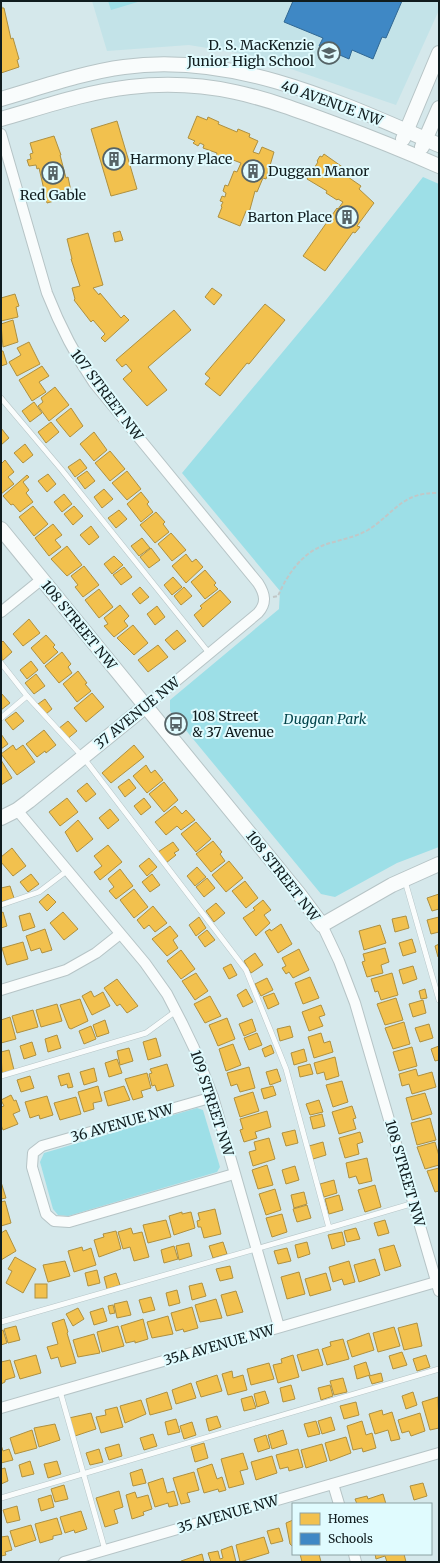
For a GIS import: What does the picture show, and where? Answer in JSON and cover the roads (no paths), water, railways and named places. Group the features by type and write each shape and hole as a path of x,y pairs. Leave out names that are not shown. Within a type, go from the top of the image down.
{"street":[{"path":"399,148 439,52"},
{"name":"40 AVENUE NW","path":"1,98 124,67 154,64 189,65 229,69 308,92 439,145"},
{"name":"40 AVENUE NW","path":"1,119 108,90 149,85 194,85 251,94 296,109 399,148 439,166"},
{"path":"418,156 439,108"},
{"name":"107 STREET NW","path":"1,134 47,293 73,350 94,383 258,583 263,591 265,600"},
{"name":"108 STREET NW","path":"1,529 299,894 322,925 339,961 355,1003 438,1287"},
{"path":"1,612 42,580"},
{"name":"37 AVENUE NW","path":"1,818 17,810 146,706 258,613 262,609 265,600"},
{"name":"109 STREET NW","path":"17,810 144,963 167,994 176,1011 194,1048 213,1097 234,1174 280,1327"},
{"path":"322,925 405,878 439,864"},
{"path":"1,990 66,970 96,953 120,934"},
{"name":"36 AVENUE NW","path":"213,1097 42,1146 33,1153 32,1166 46,1214 54,1222 69,1222 234,1174"},
{"name":"35A AVENUE NW","path":"1,1408 280,1327 438,1287"},
{"name":"35 AVENUE NW","path":"64,1562 439,1454"},
{"path":"333,1484 339,1503"}],"lane":[{"path":"1,398 62,469 210,653"},
{"path":"1,663 27,696 83,757 246,970 286,1070 329,1228"},
{"path":"1,718 27,696"},
{"path":"1,905 39,892 68,870"},
{"path":"405,878 439,1000"},
{"path":"1,1076 146,1033 176,1011"},
{"path":"1,1322 414,1203"},
{"path":"1,1498 84,1475 439,1369"},
{"path":"60,1391 105,1550"}],"place":[{"name":"D. S. MacKenzie Junior High School","path":"329,53"},
{"name":"Harmony Place","path":"114,159"},
{"name":"Duggan Manor","path":"253,171"},
{"name":"Red Gable","path":"53,173"},
{"name":"Barton Place","path":"347,217"},
{"name":"108 Street & 37 Avenue","path":"176,724"}],"park label":[{"name":"Duggan Park","path":"325,719"}]}
